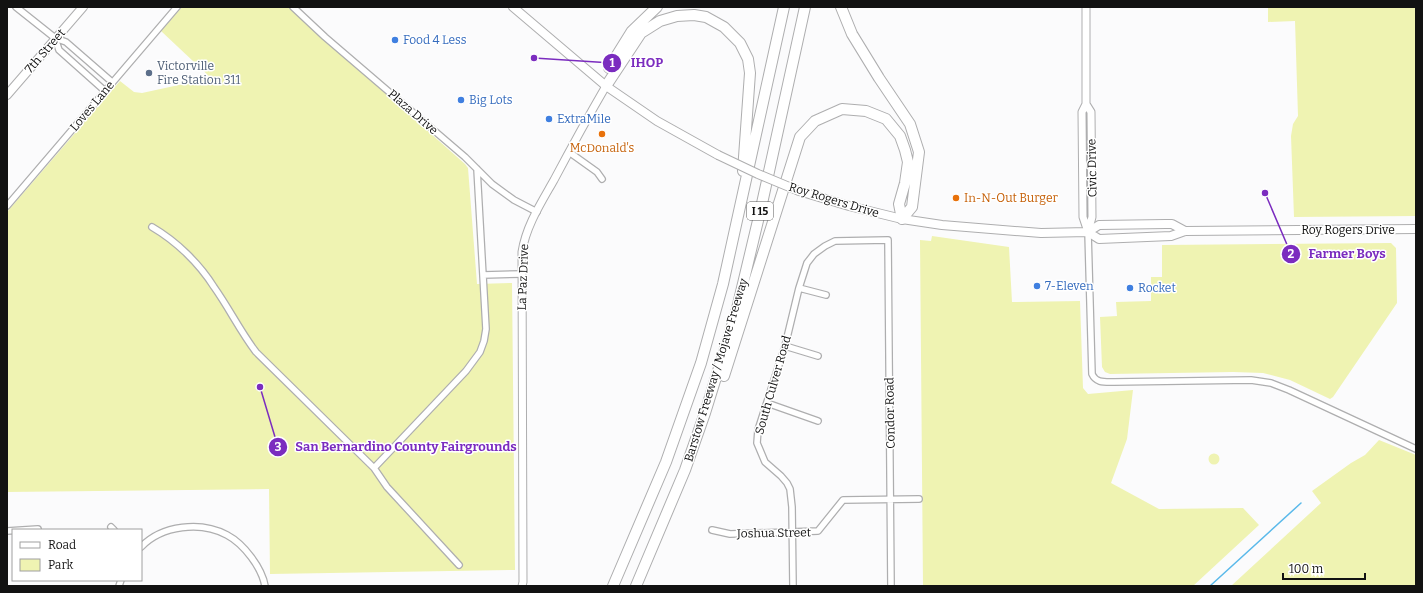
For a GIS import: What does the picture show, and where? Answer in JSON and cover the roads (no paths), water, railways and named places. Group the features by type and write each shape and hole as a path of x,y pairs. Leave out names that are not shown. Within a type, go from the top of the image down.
{"highway":[{"path":"606,86 608,69 632,31 657,7"},
{"name":"Barstow Freeway / Mojave Freeway","path":"613,586 666,462 701,363 723,284 784,7"},
{"name":"Barstow Freeway / Mojave Freeway","path":"636,586 685,470 705,413 736,313 761,208 805,7"},
{"path":"841,7 852,34 910,124 919,152 912,207 902,219"},
{"path":"606,86 641,33 660,21 677,16 694,15 706,17 724,27 740,43 748,59 750,73 741,203"},
{"path":"705,413 720,388 800,137 815,121 842,109 866,111 886,119 900,136 908,162 905,183 899,204 902,219"}],"main road":[{"name":"7th Street","path":"7,95 83,7"},
{"path":"513,7 606,86"},
{"name":"Roy Rogers Drive","path":"606,86 657,121 718,155 758,174 799,190 849,206 902,219 942,225 1041,233 1088,232 1099,225 1166,224 1172,224 1185,231"},
{"name":"Roy Rogers Drive","path":"1088,232 1099,239 1171,236 1185,231 1416,229"}],"street":[{"path":"16,7 55,38 66,42 112,82"},
{"name":"Loves Lane","path":"7,206 177,7"},
{"name":"Plaza Drive","path":"293,7 500,190 514,200 537,212"},
{"name":"Civic Drive","path":"1086,7 1086,104 1091,112 1092,217 1088,232 1092,374 1094,378 1102,382 1251,380 1271,383 1416,449"},
{"path":"55,38 59,50 106,90"},
{"name":"La Paz Drive","path":"522,586 523,243 537,212 606,86"},
{"path":"569,152 597,172 602,179"},
{"path":"374,468 466,371 480,352 484,341 486,328 477,169"},
{"path":"152,227 168,236 193,260 214,286 256,352 374,468 387,487 459,565"},
{"name":"South Culver Road","path":"793,586 792,507 790,489 781,476 765,462 757,443 758,430 785,346 799,288 807,263 814,254 835,241 888,240"},
{"name":"Condor Road","path":"888,240 891,586"},
{"path":"483,275 522,274"},
{"path":"799,288 826,294"},
{"path":"785,346 818,356"},
{"path":"767,403 818,421"},
{"name":"Joshua Street","path":"712,530 730,534 818,532 843,500 919,499"},
{"path":"142,546 157,535 171,530 185,527 215,530 227,535 245,550 257,566 265,586"}],"waterway":[{"path":"1210,586 1301,503"}],"place":[{"name":"Food 4 Less","path":"395,40"},
{"name":"IHOP","path":"534,58"},
{"name":"Victorville Fire Station 311","path":"149,73"},
{"name":"Big Lots","path":"461,100"},
{"name":"ExtraMile","path":"549,119"},
{"name":"McDonald's","path":"602,134"},
{"name":"Farmer Boys","path":"1265,193"},
{"name":"In-N-Out Burger","path":"956,198"},
{"name":"7-Eleven","path":"1037,286"},
{"name":"Rocket","path":"1130,288"},
{"name":"San Bernardino County Fairgrounds","path":"260,387"}]}
